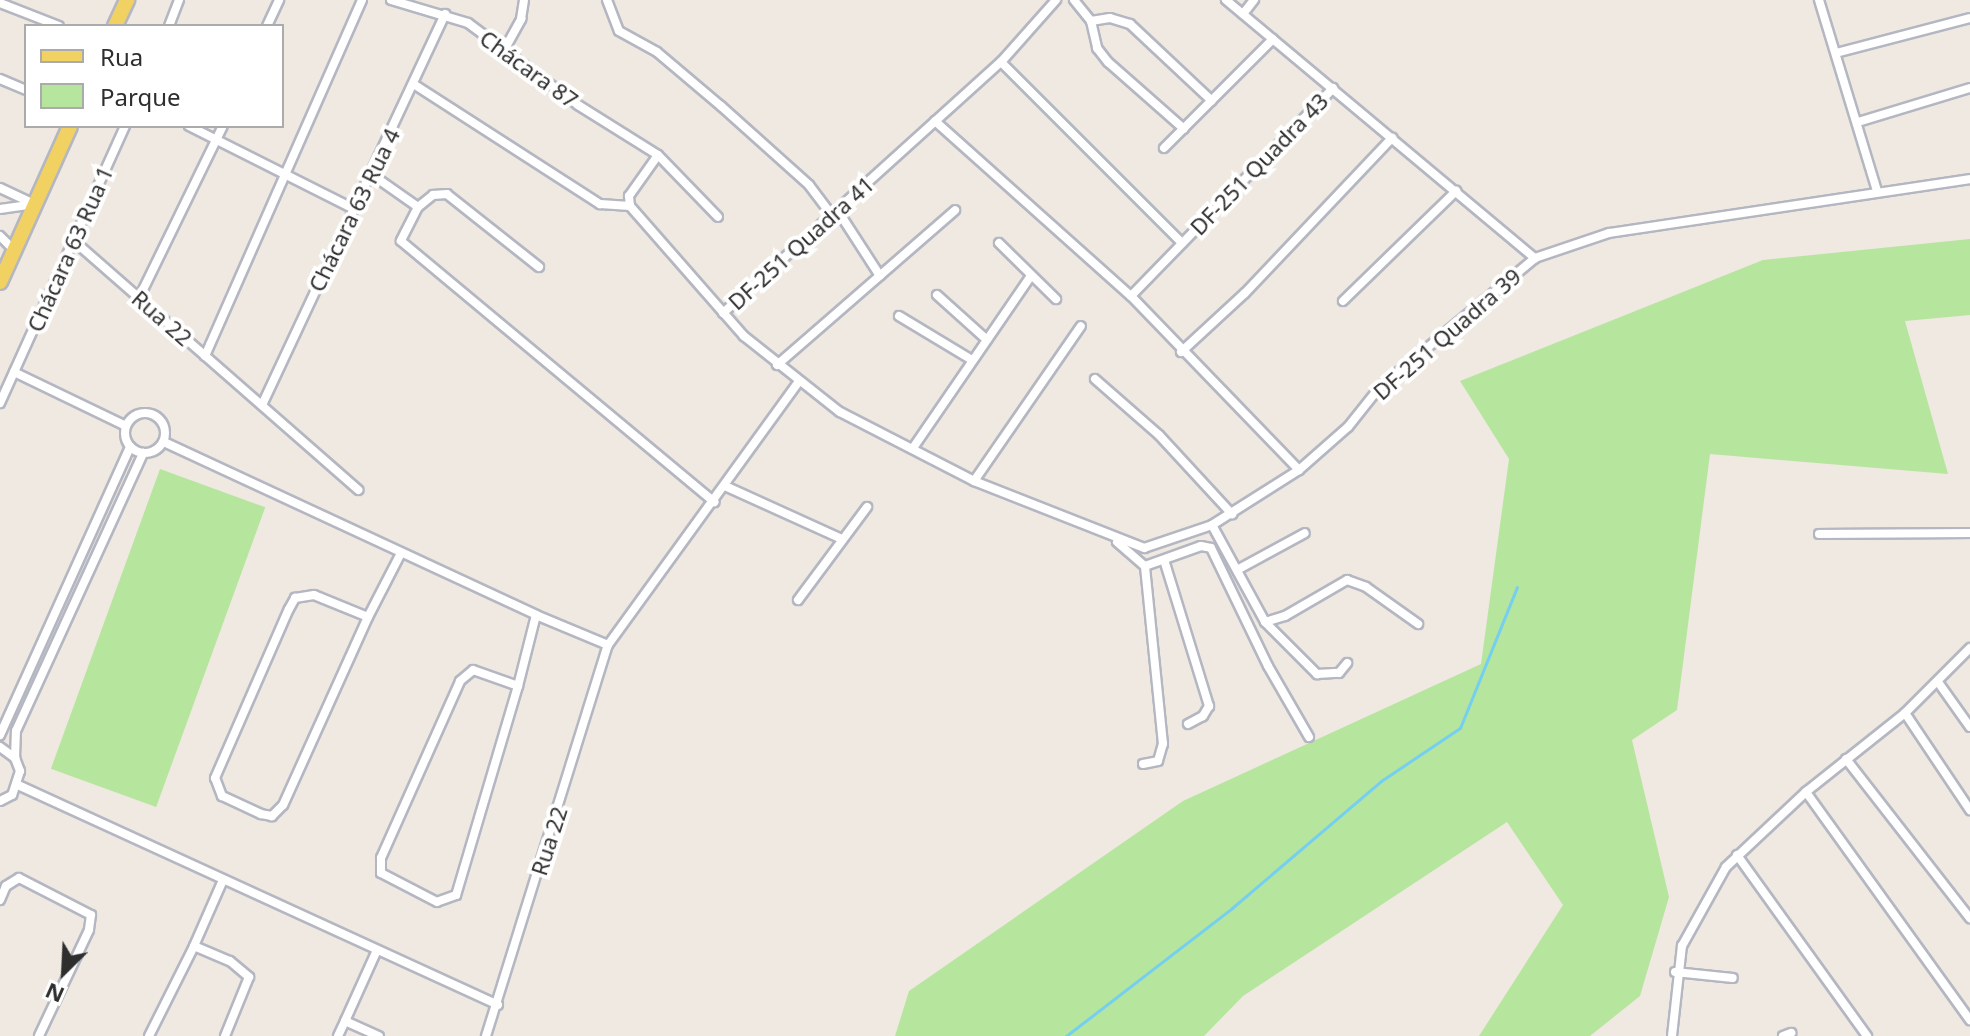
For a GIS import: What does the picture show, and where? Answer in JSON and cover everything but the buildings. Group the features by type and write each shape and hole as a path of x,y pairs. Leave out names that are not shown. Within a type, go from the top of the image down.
{"main road":[{"path":"116,24 127,0"},
{"path":"1,277 69,128"}],"street":[{"path":"170,24 179,0"},
{"path":"268,24 279,0"},
{"path":"205,356 362,0"},
{"name":"Chácara 87","path":"391,0 430,5 468,23 503,52 658,155 718,217"},
{"path":"503,52 521,19 524,0"},
{"path":"607,0 619,31 657,52 809,185 835,213 880,276"},
{"name":"DF-251 Quadra 41","path":"913,448 868,428 798,383 723,313 759,275 835,213 1001,62 1056,0"},
{"path":"1074,0 1091,21 1093,37 1108,62 1184,129"},
{"path":"1226,0 1333,88"},
{"path":"1243,14 1254,0"},
{"path":"1819,0 1877,191"},
{"path":"0,3 54,24"},
{"name":"Chácara 63 Rua 4","path":"262,405 415,85 445,14"},
{"path":"1091,21 1110,18 1130,24 1212,101"},
{"path":"1836,53 1970,18"},
{"path":"1164,148 1273,39"},
{"path":"1001,62 1182,243"},
{"path":"0,79 24,89"},
{"path":"415,85 600,204 630,206"},
{"name":"DF-251 Quadra 43","path":"1131,296 1333,88 1535,258"},
{"path":"1858,122 1970,88"},
{"path":"935,121 1131,296 1181,352 1299,470"},
{"name":"Chácara 63 Rua 1","path":"0,403 124,128"},
{"path":"193,128 354,209"},
{"path":"139,298 222,128"},
{"path":"1181,352 1245,293 1392,138"},
{"path":"658,155 629,196 630,206 723,313"},
{"path":"371,174 418,207"},
{"name":"DF-251 Quadra 39","path":"913,448 974,481 1116,540 1156,548 1212,525 1299,470 1348,427 1379,388 1535,258 1609,233 1970,179"},
{"path":"0,188 35,204"},
{"path":"1343,301 1456,191"},
{"path":"539,267 447,194 433,195 418,207 401,241 714,502"},
{"path":"0,209 35,204"},
{"path":"777,365 955,210"},
{"path":"0,236 14,250"},
{"name":"Rua 22","path":"74,241 358,490"},
{"path":"999,243 1030,277 1056,299"},
{"path":"913,448 1030,277"},
{"path":"937,295 987,340"},
{"path":"899,316 972,360"},
{"path":"974,481 1081,326"},
{"path":"14,372 126,426"},
{"path":"1095,379 1159,435 1232,514"},
{"name":"Rua 22","path":"486,1036 608,645 798,383"},
{"path":"126,426 133,418 153,415 165,432 164,442"},
{"path":"0,735 130,447 126,426"},
{"path":"18,785 16,731 143,453 164,442"},
{"path":"164,442 400,555 608,645"},
{"path":"130,447 143,453"},
{"path":"725,486 842,539"},
{"path":"798,600 867,507"},
{"path":"1212,525 1265,622 1317,674 1339,673 1347,663"},
{"path":"1237,570 1305,533"},
{"path":"1819,534 1970,533"},
{"path":"1116,540 1145,566 1163,744 1158,761 1143,764"},
{"path":"1145,566 1165,563 1201,546 1211,548 1254,639 1309,737"},
{"path":"368,617 314,595 295,598 215,778 222,796 272,816 283,805 368,617 400,555"},
{"path":"1165,563 1209,706 1209,712 1188,724"},
{"path":"1265,622 1285,616 1347,580 1366,587 1418,624"},
{"path":"518,686 473,670 460,681 381,858 381,873 392,881 437,902 456,895 518,686 536,615"},
{"path":"1672,1036 1675,972 1696,913 1737,855 1806,792 1905,713 1970,648"},
{"path":"1938,682 1970,727"},
{"path":"1905,713 1970,810"},
{"path":"0,747 15,758"},
{"path":"1846,759 1970,918"},
{"path":"0,801 18,785"},
{"path":"18,785 498,1005"},
{"path":"1806,792 1970,1020"},
{"path":"1737,855 1867,1036"},
{"path":"0,900 6,886 19,878 91,915 89,930 39,1036"},
{"path":"149,1036 223,880"},
{"path":"194,946 230,961 249,977 225,1036"},
{"path":"338,1036 377,950"},
{"path":"1675,972 1733,978"},
{"path":"345,1021 379,1036"}],"green space":[{"path":"1970,239 1970,315 1905,321 1948,474 1710,454 1677,710 1632,740 1669,897 1640,996 1590,1036 1479,1036 1563,905 1507,822 1243,996 1204,1036 895,1036 909,991 1183,801 1481,664 1509,459 1460,381 1763,260"},
{"path":"160,469 265,507 156,807 51,769"}],"waterway":[{"path":"1066,1036 1232,908 1381,781 1460,728 1517,587"}]}
